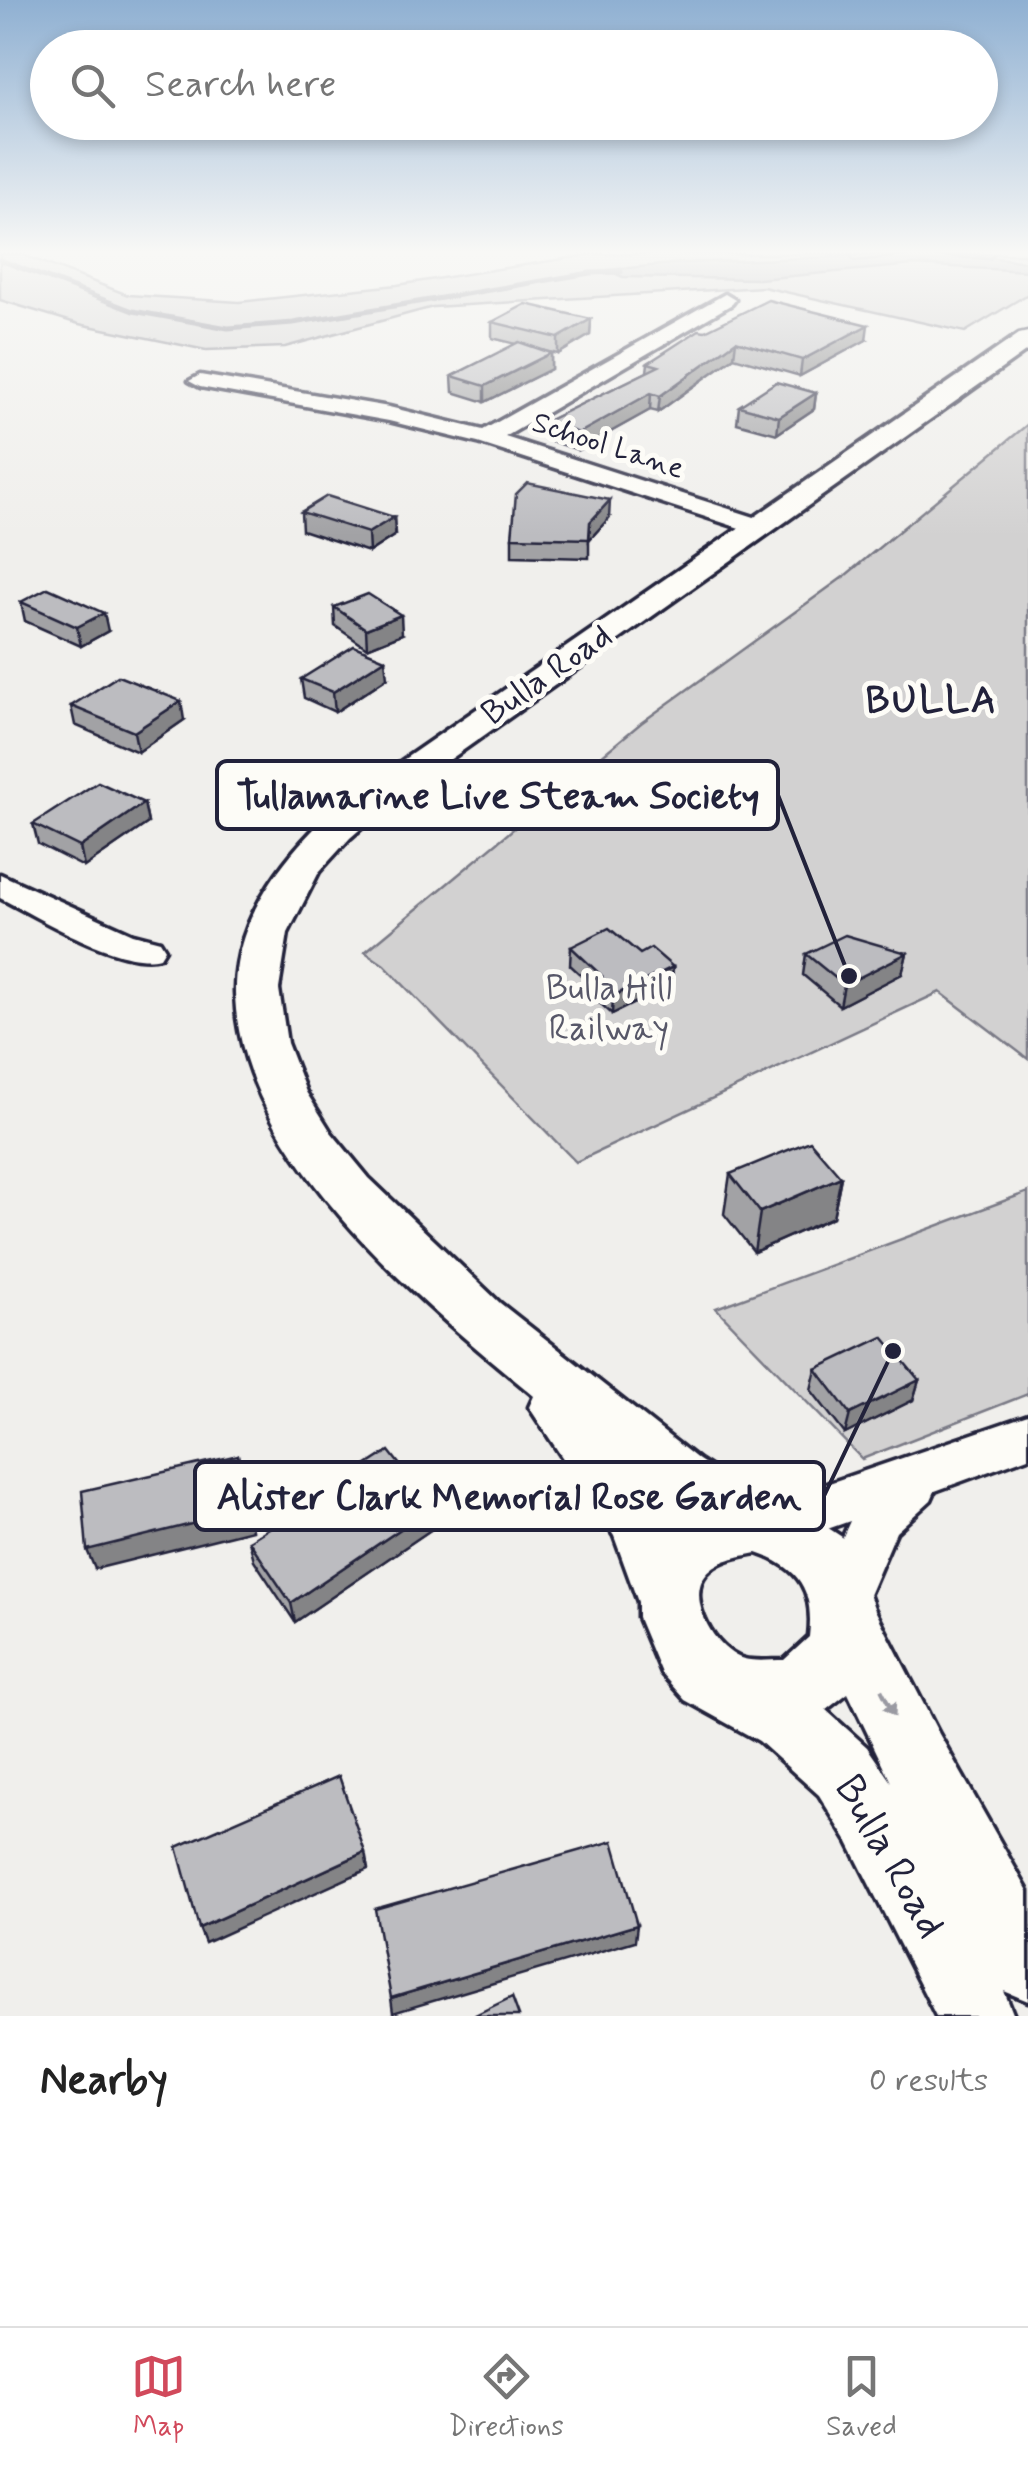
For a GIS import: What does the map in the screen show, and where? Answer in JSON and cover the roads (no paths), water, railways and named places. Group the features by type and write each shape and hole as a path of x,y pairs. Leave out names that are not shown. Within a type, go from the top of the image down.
{"main road":[{"name":"Bulla Road","path":"666,1593 652,1545 628,1498 592,1447 502,1341 334,1176 290,1114 266,1056 256,1006 260,960 273,915 296,875 333,830 383,789 1015,348"},
{"name":"Bulla Road","path":"502,1341 675,1477 763,1526"},
{"path":"731,1526 763,1526 796,1539 820,1558 842,1607 843,1638 832,1663 812,1682 786,1693 756,1695 726,1687 700,1671 680,1648 668,1621 666,1593 673,1568 687,1548 707,1534 731,1526"},
{"name":"Bulla Road","path":"842,1607 915,1758 1028,1964"},
{"name":"Bulla Road","path":"726,1687 783,1717 843,1771 873,1817 976,2016"}],"street":[{"path":"486,438 642,348"},
{"name":"School Lane","path":"200,381 389,414 486,438 761,527"},
{"path":"0,885 120,942 147,948"},
{"path":"763,1526 1028,1436"},
{"path":"842,1607 878,1516 926,1473"}],"place":[{"name":"Tullamarine Live Steam Society","path":"849,976"},
{"name":"Alister Clark Memorial Rose Garden","path":"893,1351"}],"district":[{"name":"BULLA","path":"932,701"}],"park label":[{"name":"Bulla Hill Railway","path":"609,1009"}]}
